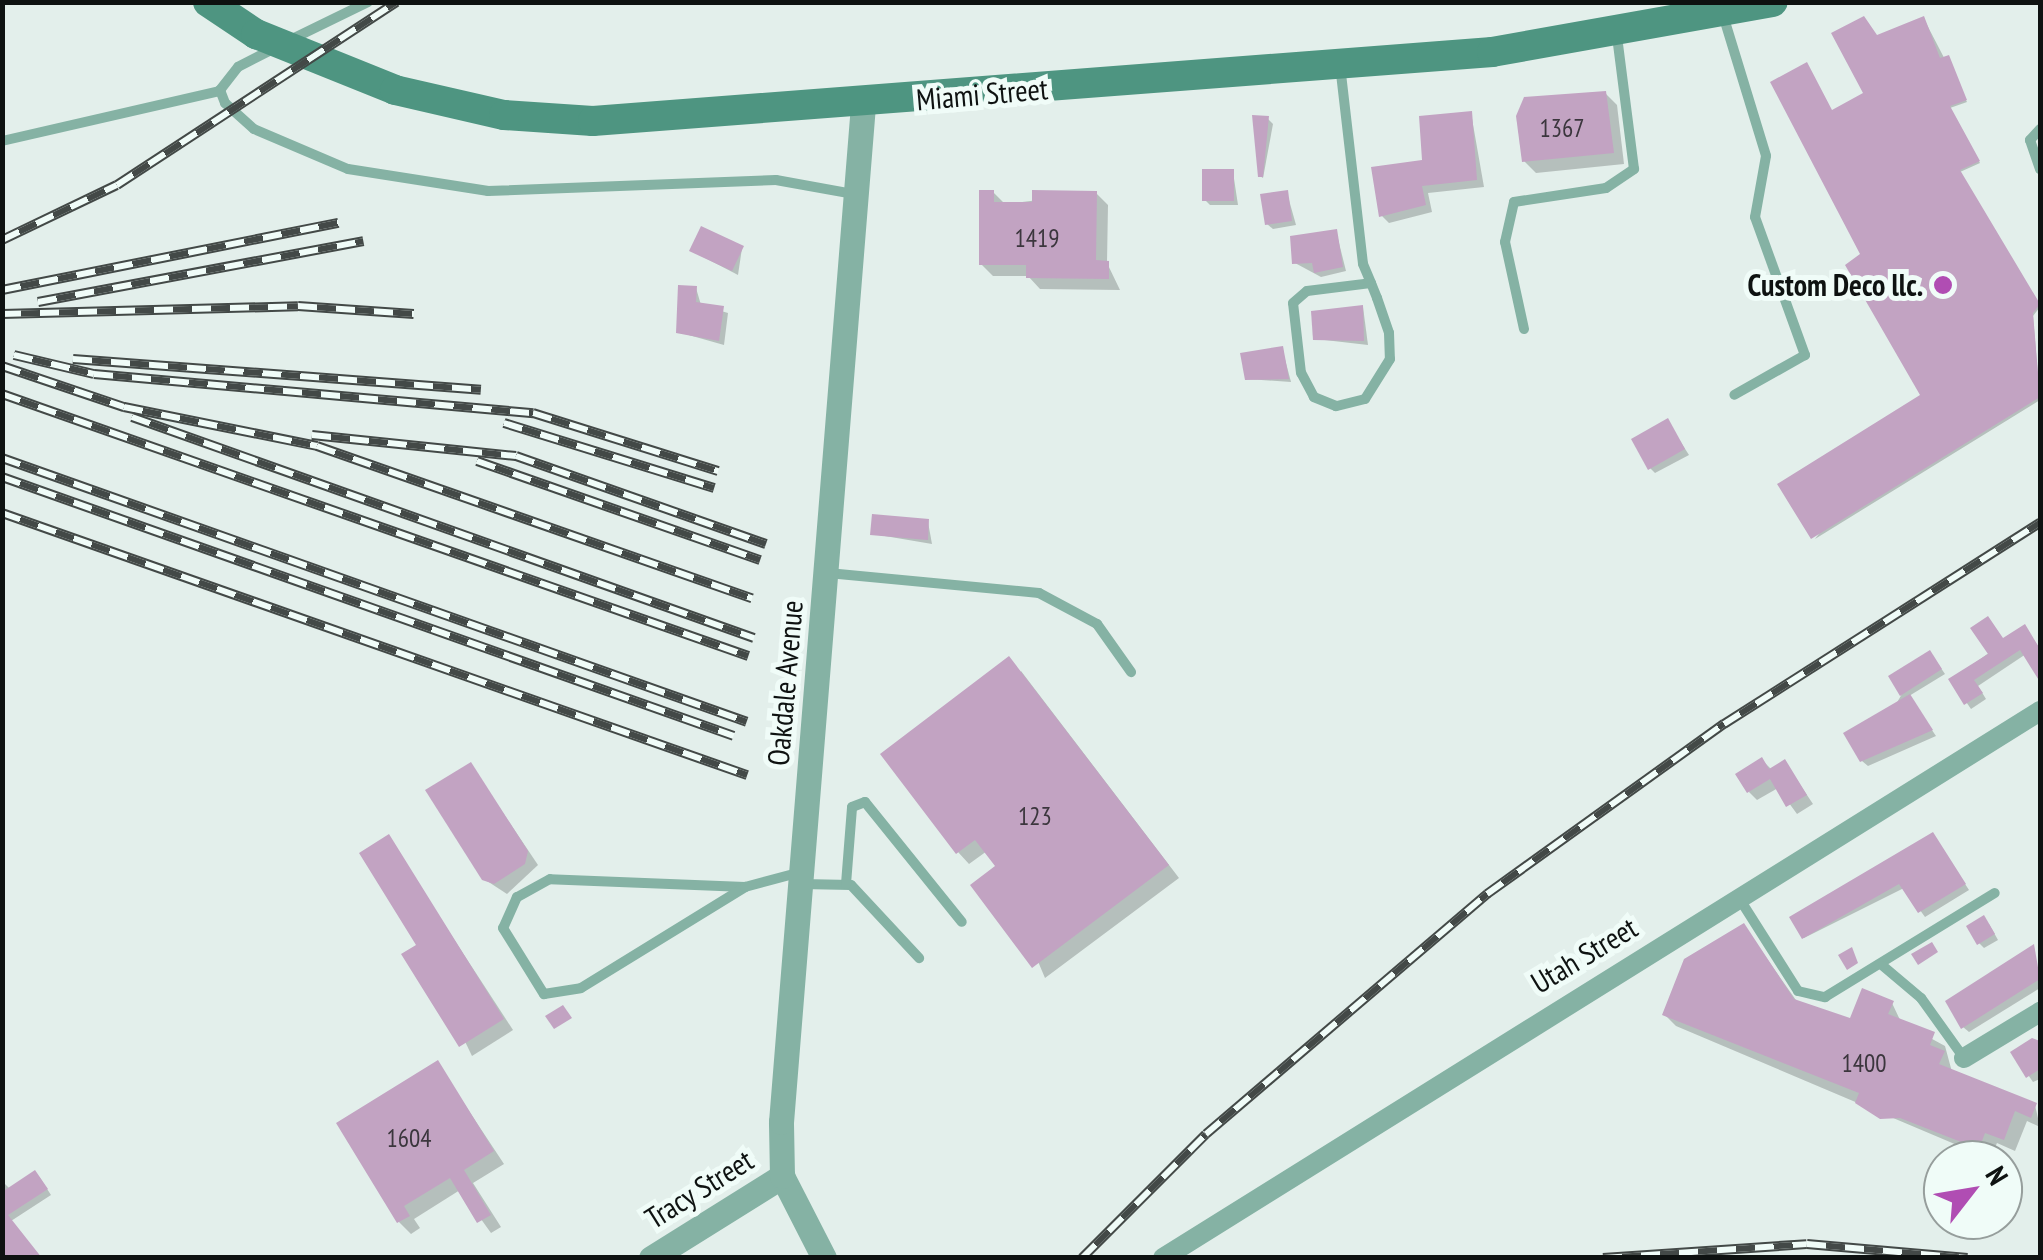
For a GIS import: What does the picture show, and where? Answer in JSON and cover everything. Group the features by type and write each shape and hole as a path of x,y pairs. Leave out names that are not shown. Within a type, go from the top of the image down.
{"main road":[{"name":"Miami Street","path":"208,2 256,34 395,90 504,115 593,121 863,104 1340,64 1616,36 1774,2"}],"street":[{"name":"Oakdale Avenue","path":"782,1176 801,878 860,195 863,104"},
{"name":"Utah Street","path":"1164,1258 1738,896 2040,711"},
{"path":"1964,1058 2040,1012"},
{"name":"Tracy Street","path":"651,1258 782,1176"},
{"path":"782,1176 824,1258"}],"lane":[{"path":"2,141 220,91 238,67 368,2"},
{"path":"1723,14 1766,156 1755,217 1805,355 1734,395"},
{"path":"1524,329 1505,242 1514,202 1606,188 1634,169 1616,36"},
{"path":"1340,64 1371,283 1390,358 1365,398 1336,406 1314,397 1301,373 1293,303 1307,291 1371,283"},
{"path":"220,91 254,129 348,169 407,180 488,191 776,180 860,195"},
{"path":"2040,129 2030,140 2040,169"},
{"path":"827,573 1038,593 1097,624 1131,672"},
{"path":"846,884 852,807 865,802 962,922"},
{"path":"745,887 582,988 544,994 503,928 517,897 550,878 745,887 801,878 846,884 919,958"},
{"path":"1738,896 1798,991 1839,993 1995,893"},
{"path":"1883,966 1921,998 1964,1058"}],"building":[{"name":"Custom Deco llc.","path":"1864,16 1877,35 1924,16 1940,58 1949,55 1967,100 1950,106 1980,161 1960,170 2040,304 2033,313 2040,397 1811,539 1777,484 1920,395 1845,265 1860,254 1770,82 1807,62 1832,110 1863,93 1831,33"},
{"path":"1606,91 1614,153 1522,162 1516,116 1524,97"},
{"path":"1472,111 1477,180 1422,186 1426,205 1379,217 1371,167 1422,160 1419,116"},
{"path":"1252,115 1269,116 1263,177 1258,177"},
{"path":"1202,169 1234,169 1234,201 1202,201"},
{"path":"979,190 994,190 994,202 1032,202 1032,190 1097,191 1096,260 1109,261 1109,279 1026,278 1026,265 979,265"},
{"path":"1288,190 1292,221 1265,225 1260,194"},
{"path":"701,226 744,246 732,271 689,251"},
{"path":"1337,229 1343,267 1314,273 1312,263 1292,264 1290,236"},
{"path":"678,285 697,286 696,302 724,306 719,341 676,333"},
{"path":"1363,305 1364,341 1313,340 1311,311"},
{"path":"1283,346 1289,379 1245,380 1240,353"},
{"path":"1668,418 1685,449 1648,470 1631,439"},
{"path":"872,514 929,519 928,540 870,535"},
{"path":"1988,616 2003,638 2025,624 2040,649 2040,682 2020,650 1974,680 1983,693 1964,705 1948,679 1988,654 1970,628"},
{"path":"1930,650 1942,669 1900,696 1888,676"},
{"path":"1009,656 1169,865 1032,968 970,885 995,866 975,840 956,854 880,754"},
{"path":"1910,694 1933,730 1860,762 1843,733"},
{"path":"1762,757 1769,769 1785,759 1807,795 1786,807 1770,779 1747,793 1735,774"},
{"path":"471,762 528,851 525,864 494,884 482,880 425,790"},
{"path":"1933,832 1966,884 1918,913 1899,884 1802,939 1789,917"},
{"path":"389,834 504,1019 459,1047 401,954 416,945 359,853"},
{"path":"1984,915 1995,934 1977,945 1966,926"},
{"path":"1744,923 1794,999 1850,1018 1862,988 1894,1001 1888,1014 1935,1032 1930,1045 1945,1051 1939,1064 2037,1103 2031,1118 2015,1111 2004,1140 1985,1133 1982,1140 1956,1140 1900,1118 1880,1119 1855,1103 1859,1093 1662,1015 1684,959"},
{"path":"1932,942 1938,952 1918,965 1911,954"},
{"path":"2034,944 2040,979 1961,1029 1945,1001"},
{"path":"1852,947 1858,963 1847,970 1838,955"},
{"path":"563,1005 572,1018 554,1029 545,1016"},
{"path":"2032,1038 2040,1041 2040,1069 2026,1078 2010,1052"},
{"path":"438,1060 494,1151 464,1170 491,1215 477,1223 450,1178 404,1206 410,1216 397,1223 336,1123"},
{"path":"35,1170 48,1189 8,1215 42,1258 2,1258 2,1192"}],"railway":[{"path":"2,240 117,185 397,2"},
{"path":"2,290 338,223"},
{"path":"38,302 363,241"},
{"path":"2,314 298,306 414,314"},
{"path":"14,355 94,374 533,413 718,471"},
{"path":"73,359 481,390"},
{"path":"2,366 124,407 317,446 752,598"},
{"path":"2,394 748,656"},
{"path":"132,417 754,638"},
{"path":"504,423 714,488"},
{"path":"312,435 516,456 766,544"},
{"path":"2,458 747,722"},
{"path":"477,461 760,560"},
{"path":"2,477 734,736"},
{"path":"2,513 747,775"},
{"path":"1082,1258 1206,1134 1487,894 1724,724 2040,523"},
{"path":"1603,1258 1807,1244 1967,1258"}],"place":[{"name":"Custom Deco llc.","path":"1943,285"}]}
